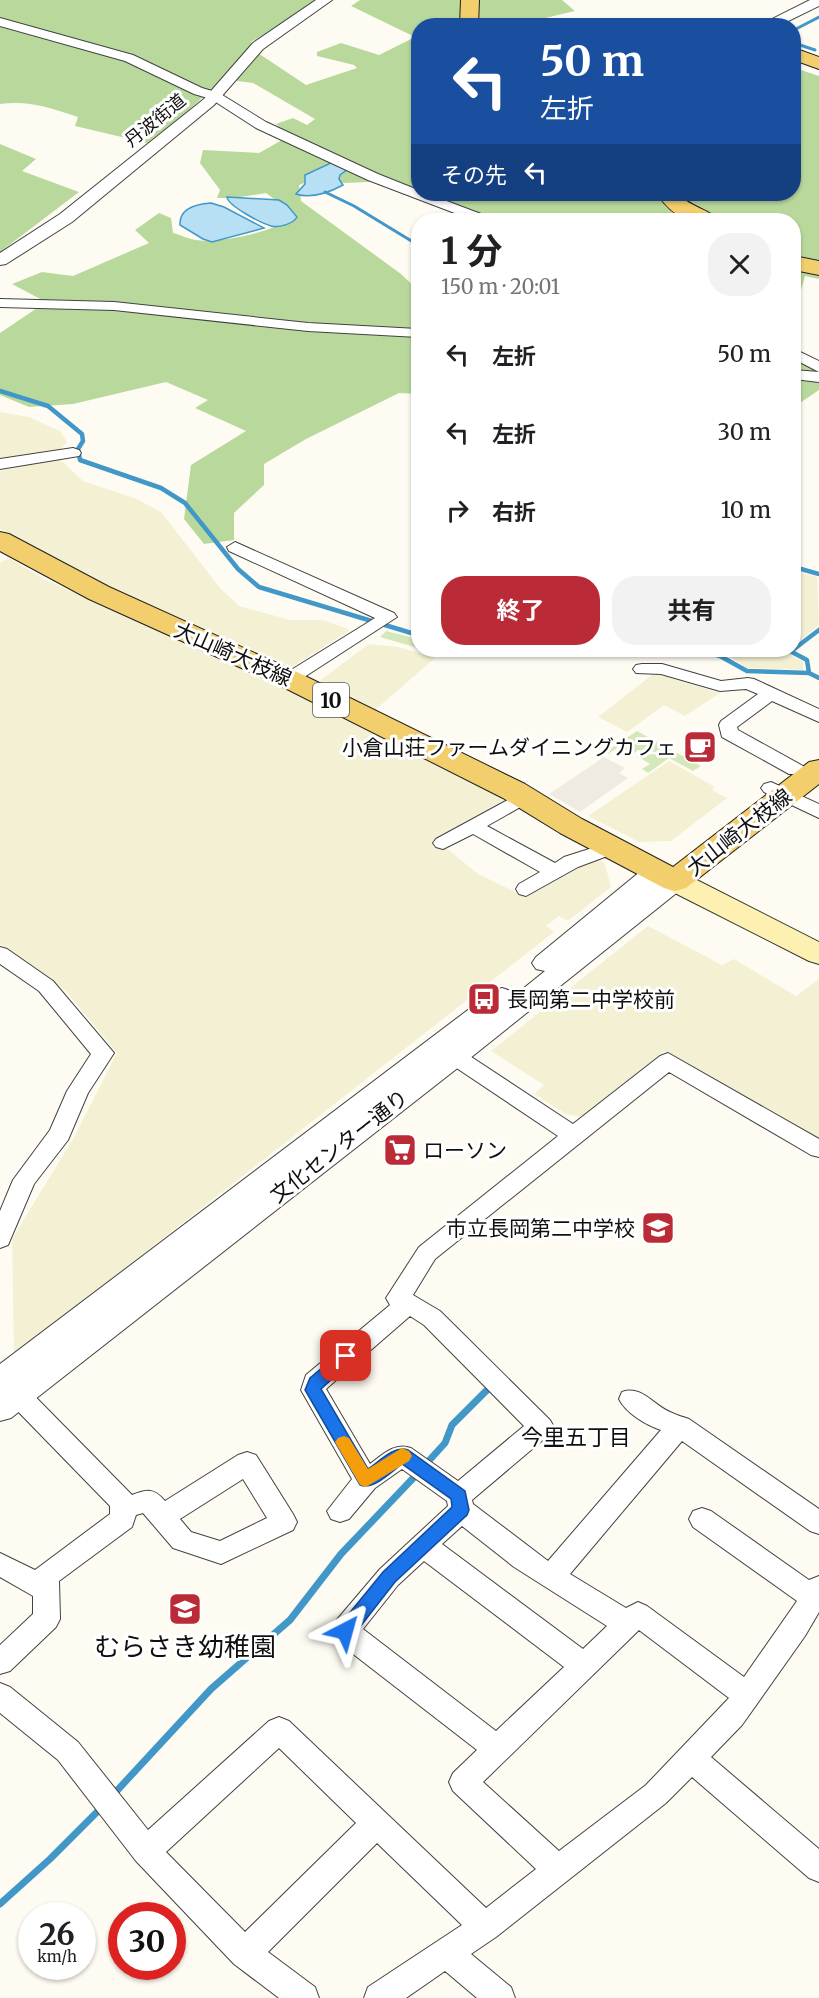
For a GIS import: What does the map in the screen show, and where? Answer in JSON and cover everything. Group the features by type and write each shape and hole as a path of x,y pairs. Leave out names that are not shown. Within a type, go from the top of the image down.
{"main road":[{"path":"469,18 470,0"},
{"path":"801,57 819,63"},
{"path":"801,64 819,70"},
{"path":"673,201 687,213"},
{"path":"801,264 819,268"},
{"name":"大山崎大枝線","path":"0,540 99,593 289,679 525,796 571,826 665,876 798,775"},
{"path":"665,876 819,954"}],"street":[{"name":"丹波街道","path":"0,260 66,218 215,96 258,46 325,0"},
{"path":"782,18 819,0"},
{"path":"798,18 819,8"},
{"path":"0,22 129,58 198,91 215,96 261,125 373,177 411,192"},
{"path":"435,201 466,213"},
{"path":"0,303 114,306 253,322 384,333 411,333"},
{"path":"801,357 819,367"},
{"path":"801,376 819,377"},
{"path":"0,464 73,453"},
{"path":"235,547 388,617 289,679"},
{"path":"642,669 662,669 720,686 748,683 819,716"},
{"path":"771,693 728,725 729,733 798,775 819,812"},
{"path":"443,843 525,796"},
{"path":"472,826 554,871"},
{"path":"526,889 571,862 611,848"},
{"name":"文化センター通り","path":"4,1388 447,1051 665,876"},
{"path":"0,1239 24,1180 60,1134 78,1091 103,1053 46,986 5,963"},
{"path":"447,1051 574,1136"},
{"path":"497,1749 345,1631 389,1577 423,1545 460,1503 541,1427 432,1318 398,1298 427,1253 668,1061 819,1149"},
{"path":"366,1480 313,1390 315,1382 408,1304"},
{"path":"0,1662 47,1619 46,1576 123,1519 123,1502 4,1388"},
{"path":"631,1399 661,1420 680,1426 819,1522"},
{"path":"551,1577 680,1426"},
{"path":"340,1511 366,1480 402,1455 523,1559 628,1624"},
{"path":"123,1509 148,1500 162,1516"},
{"path":"379,1998 485,1927 656,1794 732,1716 795,1628 816,1593 702,1519"},
{"path":"423,1545 585,1667"},
{"path":"0,1564 47,1590"},
{"path":"558,1870 463,1782 638,1614 747,1695"},
{"path":"0,1696 68,1751 146,1851 245,1953 304,1998"},
{"path":"146,1851 279,1730 485,1927"},
{"path":"691,1758 819,1868"},
{"path":"245,1953 377,1823"},
{"path":"446,1952 500,1998"}],"shaded area":[{"path":"0,412 29,417 60,431 67,442 60,450 0,459"},
{"path":"47,460 61,460 83,481 137,499 162,513 220,588 239,606 290,620 324,620 350,630 292,667 89,578 0,529 0,471"},
{"path":"9,558 46,580 294,692 506,799 435,839 478,874 526,897 598,858 605,864 611,887 568,921 559,916 546,926 554,932 14,1355 12,1239 73,1139 117,1053 65,990 0,944 0,563"},
{"path":"801,573 817,577 819,625 801,639"},
{"path":"369,644 411,651 411,657 435,658 375,710 318,682"},
{"path":"731,657 794,657 803,662 803,670 747,668"},
{"path":"658,674 720,693 685,716 664,705 627,732 598,717 652,675"},
{"path":"604,757 625,768 619,773 628,778 580,812 549,794"},
{"path":"669,761 715,787 712,790 727,798 671,841 639,842 588,816"},
{"path":"648,926 722,965 734,959 796,996 819,979 819,1144 664,1051 581,1117 566,1114 534,1094 544,1085 491,1051"}],"green space":[{"path":"0,0 320,0 251,42 258,53 306,85 357,68 354,65 317,56 317,52 341,43 379,55 411,39 411,189 393,181 344,183 320,177 299,185 301,201 411,283 411,394 399,393 306,439 264,464 264,485 234,513 234,540 204,544 184,519 191,465 246,431 195,408 208,400 166,382 73,404 29,407 0,395 0,333 46,302 12,284 42,272 73,276 149,243 135,230 159,213 171,218 173,233 206,241 248,235 288,221 296,215 266,193 235,198 217,198 220,190 200,163 203,150 259,153 289,136 276,124 293,118 307,125 315,119 253,83 222,79 188,111 147,143 75,126 78,117 49,108 21,103 0,104"},
{"path":"360,0 562,0 575,11 545,18 411,18 411,35 351,6"},
{"path":"801,70 819,76 819,279 805,276 801,290 801,213 474,213 441,201 801,201"},
{"path":"0,144 36,159 22,171 79,192 0,252"},
{"path":"801,363 819,369 819,390 801,402"},
{"path":"386,631 411,637 411,646 380,637"},
{"path":"637,731 664,746 656,752 638,750 633,754 620,746 608,754 605,752"},
{"path":"668,748 701,766 693,771 669,758 648,773 642,769 650,764 637,756 641,753 658,755"}],"water":[{"path":"335,161 348,169 340,175 339,179 343,185 314,195 296,194 305,184 305,175"},
{"path":"227,197 279,200 287,205 297,217 286,225 271,226 239,209"},
{"path":"211,203 224,207 264,228 212,242 180,225 182,215 190,208"}],"waterway":[{"path":"801,26 819,17"},
{"path":"801,45 815,50"},
{"path":"325,192 354,206 411,241"},
{"path":"0,391 48,406 82,434 83,441 78,449 80,460 161,488 185,503 238,569 259,587 411,633"},
{"path":"801,569 819,574"},
{"path":"801,644 819,630"},
{"path":"722,657 747,671 809,673"},
{"path":"801,657 807,660 809,673"},
{"path":"809,673 819,678"},
{"path":"425,1465 445,1443 452,1425 490,1387"},
{"path":"112,1796 211,1689 290,1620 341,1554 419,1472"},
{"path":"0,1904 50,1859 102,1807"}],"slow traffic":[{"path":"344,1442 366,1480 403,1456"}],"place":[{"name":"小倉山荘ファームダイニングカフェ","path":"700,747"},
{"name":"長岡第二中学校前","path":"484,999"},
{"name":"ローソン","path":"400,1150"},
{"name":"市立長岡第二中学校","path":"658,1228"},
{"name":"むらさき幼稚園","path":"185,1609"}],"district":[{"name":"今里五丁目","path":"576,1437"}],"route":[{"path":"345,1631 389,1577 461,1510 459,1496 402,1455 366,1480 313,1390 315,1382 346,1356"}]}
